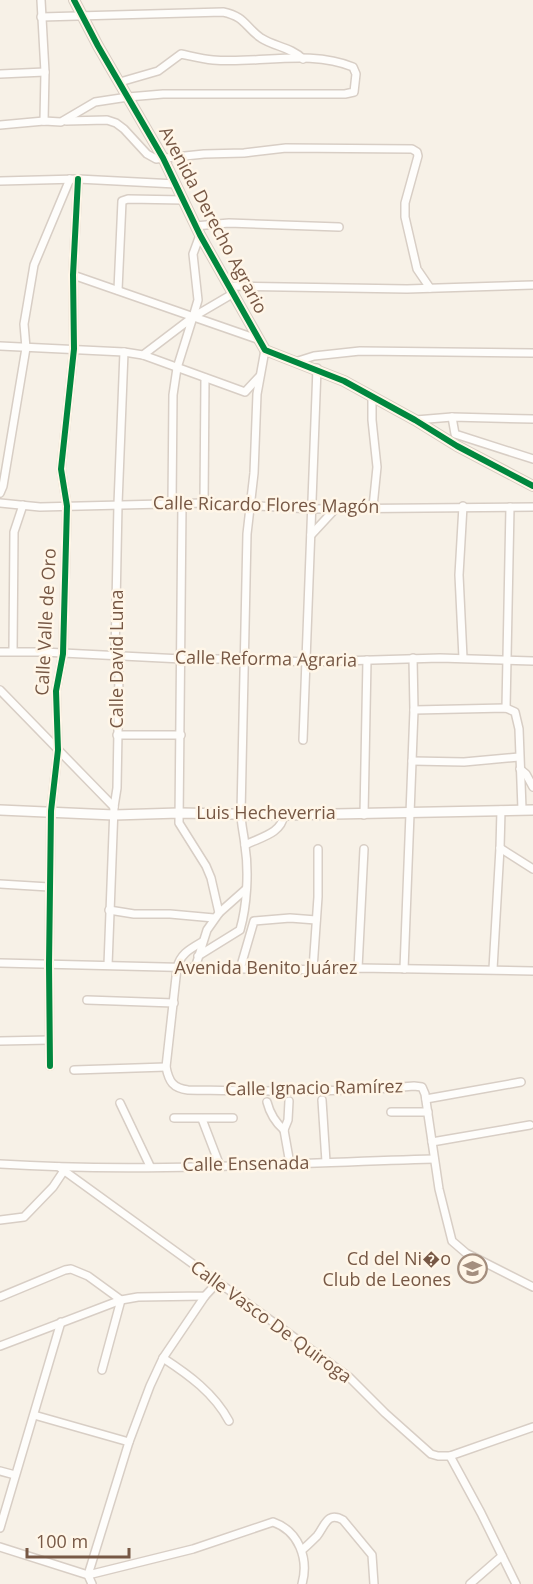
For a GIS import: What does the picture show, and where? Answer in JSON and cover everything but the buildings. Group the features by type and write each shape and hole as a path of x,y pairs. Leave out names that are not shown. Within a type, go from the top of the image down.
{"street":[{"path":"40,0 45,72 44,121"},
{"name":"Avenida Derecho Agrario","path":"74,0 164,158 197,231 265,350"},
{"path":"42,17 229,14 242,19 263,39 291,49 303,59"},
{"path":"66,121 95,102 128,97 162,94 345,94 354,92 356,74 353,67 338,60 213,60 181,54 158,71 120,82"},
{"path":"0,74 45,72"},
{"path":"0,125 44,121 107,120 124,129 152,158 244,153 286,148 412,149 417,152 418,156 405,203 405,217 417,269 430,288"},
{"path":"0,493 26,348 24,324 34,265 69,179"},
{"path":"0,181 78,179 176,184"},
{"name":"Calle Valle de Oro","path":"50,1066 51,812 58,750 56,691 63,654 67,506 61,469 74,349 73,275 78,179"},
{"path":"118,290 122,201 128,199 184,200"},
{"path":"171,504 173,395 177,368 198,300 193,254 197,231 229,223 339,227"},
{"path":"73,275 260,340"},
{"path":"144,355 232,290 407,290 533,285"},
{"path":"0,346 144,355 245,392 252,387 260,375"},
{"path":"240,930 246,889 245,845 241,813 247,534 260,375 265,350 316,368 372,396 457,446 533,486"},
{"path":"295,362 314,356 360,351 533,353"},
{"name":"Calle David Luna","path":"108,965 114,811 117,788 119,674 115,656 124,352"},
{"path":"303,740 316,368"},
{"path":"204,503 205,378"},
{"path":"372,396 377,467 373,507"},
{"path":"415,420 452,417 533,419"},
{"path":"452,417 457,446"},
{"path":"455,434 533,459"},
{"name":"Calle Ricardo Flores Magón","path":"0,503 40,507 204,503 312,509 533,507"},
{"path":"182,504 180,828 198,850 211,878 217,915"},
{"path":"13,651 14,532 23,505"},
{"path":"463,506 459,575 463,658"},
{"path":"507,708 510,507"},
{"path":"311,536 336,508"},
{"name":"Calle Reforma Agraria","path":"0,652 182,659 244,658 306,662 413,658 533,661"},
{"path":"404,969 414,710 413,658"},
{"path":"364,814 367,660"},
{"path":"0,690 114,811"},
{"path":"414,710 507,708 516,712 519,729 522,809"},
{"path":"117,735 181,735"},
{"path":"412,761 464,762 519,757"},
{"path":"520,769 526,774 533,787"},
{"name":"Luis Hecheverria","path":"0,810 241,813 284,816 533,810"},
{"path":"493,969 501,810"},
{"path":"245,845 276,831 283,825 284,816"},
{"path":"500,848 533,869"},
{"path":"313,969 318,897 318,849"},
{"path":"358,968 364,849"},
{"path":"0,884 50,887"},
{"path":"195,968 202,942 217,915 246,889"},
{"path":"109,910 124,913 217,915"},
{"path":"198,956 254,921 290,918 316,920"},
{"path":"240,969 254,921"},
{"path":"74,1070 166,1067 179,959 202,942"},
{"name":"Avenida Benito Juárez","path":"0,963 240,969 533,970"},
{"path":"87,1000 174,1003"},
{"path":"0,1041 50,1040"},
{"name":"Calle Ignacio Ramírez","path":"166,1067 169,1080 173,1085 188,1089 276,1092 364,1090 414,1086 424,1090 439,1189 452,1241 458,1248 533,1287"},
{"path":"426,1100 521,1082"},
{"path":"322,1100 326,1162"},
{"path":"289,1101 288,1120 284,1130 290,1164"},
{"path":"267,1102 276,1122 284,1130"},
{"path":"120,1103 150,1166"},
{"path":"391,1112 428,1113"},
{"path":"174,1118 233,1118"},
{"path":"202,1119 220,1166"},
{"path":"432,1142 530,1125"},
{"name":"Calle Ensenada","path":"0,1164 61,1169 434,1160"},
{"path":"0,1220 24,1217 53,1187 61,1169"},
{"name":"Calle Vasco De Quiroga","path":"61,1169 349,1377 425,1450 438,1456 450,1456"},
{"path":"0,1297 71,1269 88,1276 121,1300"},
{"path":"92,1584 88,1575 129,1442 163,1358 205,1296 217,1283"},
{"path":"0,1346 121,1300 138,1297 205,1296"},
{"path":"102,1370 121,1300"},
{"path":"0,1528 61,1322"},
{"path":"163,1358 201,1385 215,1399 229,1421"},
{"path":"34,1415 129,1442"},
{"path":"516,1584 476,1502 450,1456 533,1427"},
{"path":"0,1471 15,1475"},
{"path":"302,1550 319,1534 326,1520 331,1516 337,1516 372,1555 374,1584"},
{"path":"0,1547 88,1575 193,1549 273,1522 283,1525 298,1541 304,1565 302,1584"},
{"path":"470,1584 502,1556"}],"cycle path":[{"path":"74,0 163,158 200,235 265,350 344,381 457,446 533,486"},
{"path":"50,1066 51,811 58,750 56,691 63,654 67,506 61,469 74,349 73,275 78,179"}],"place":[{"name":"Cd del Ni�o Club de Leones","path":"472,1269"}]}
